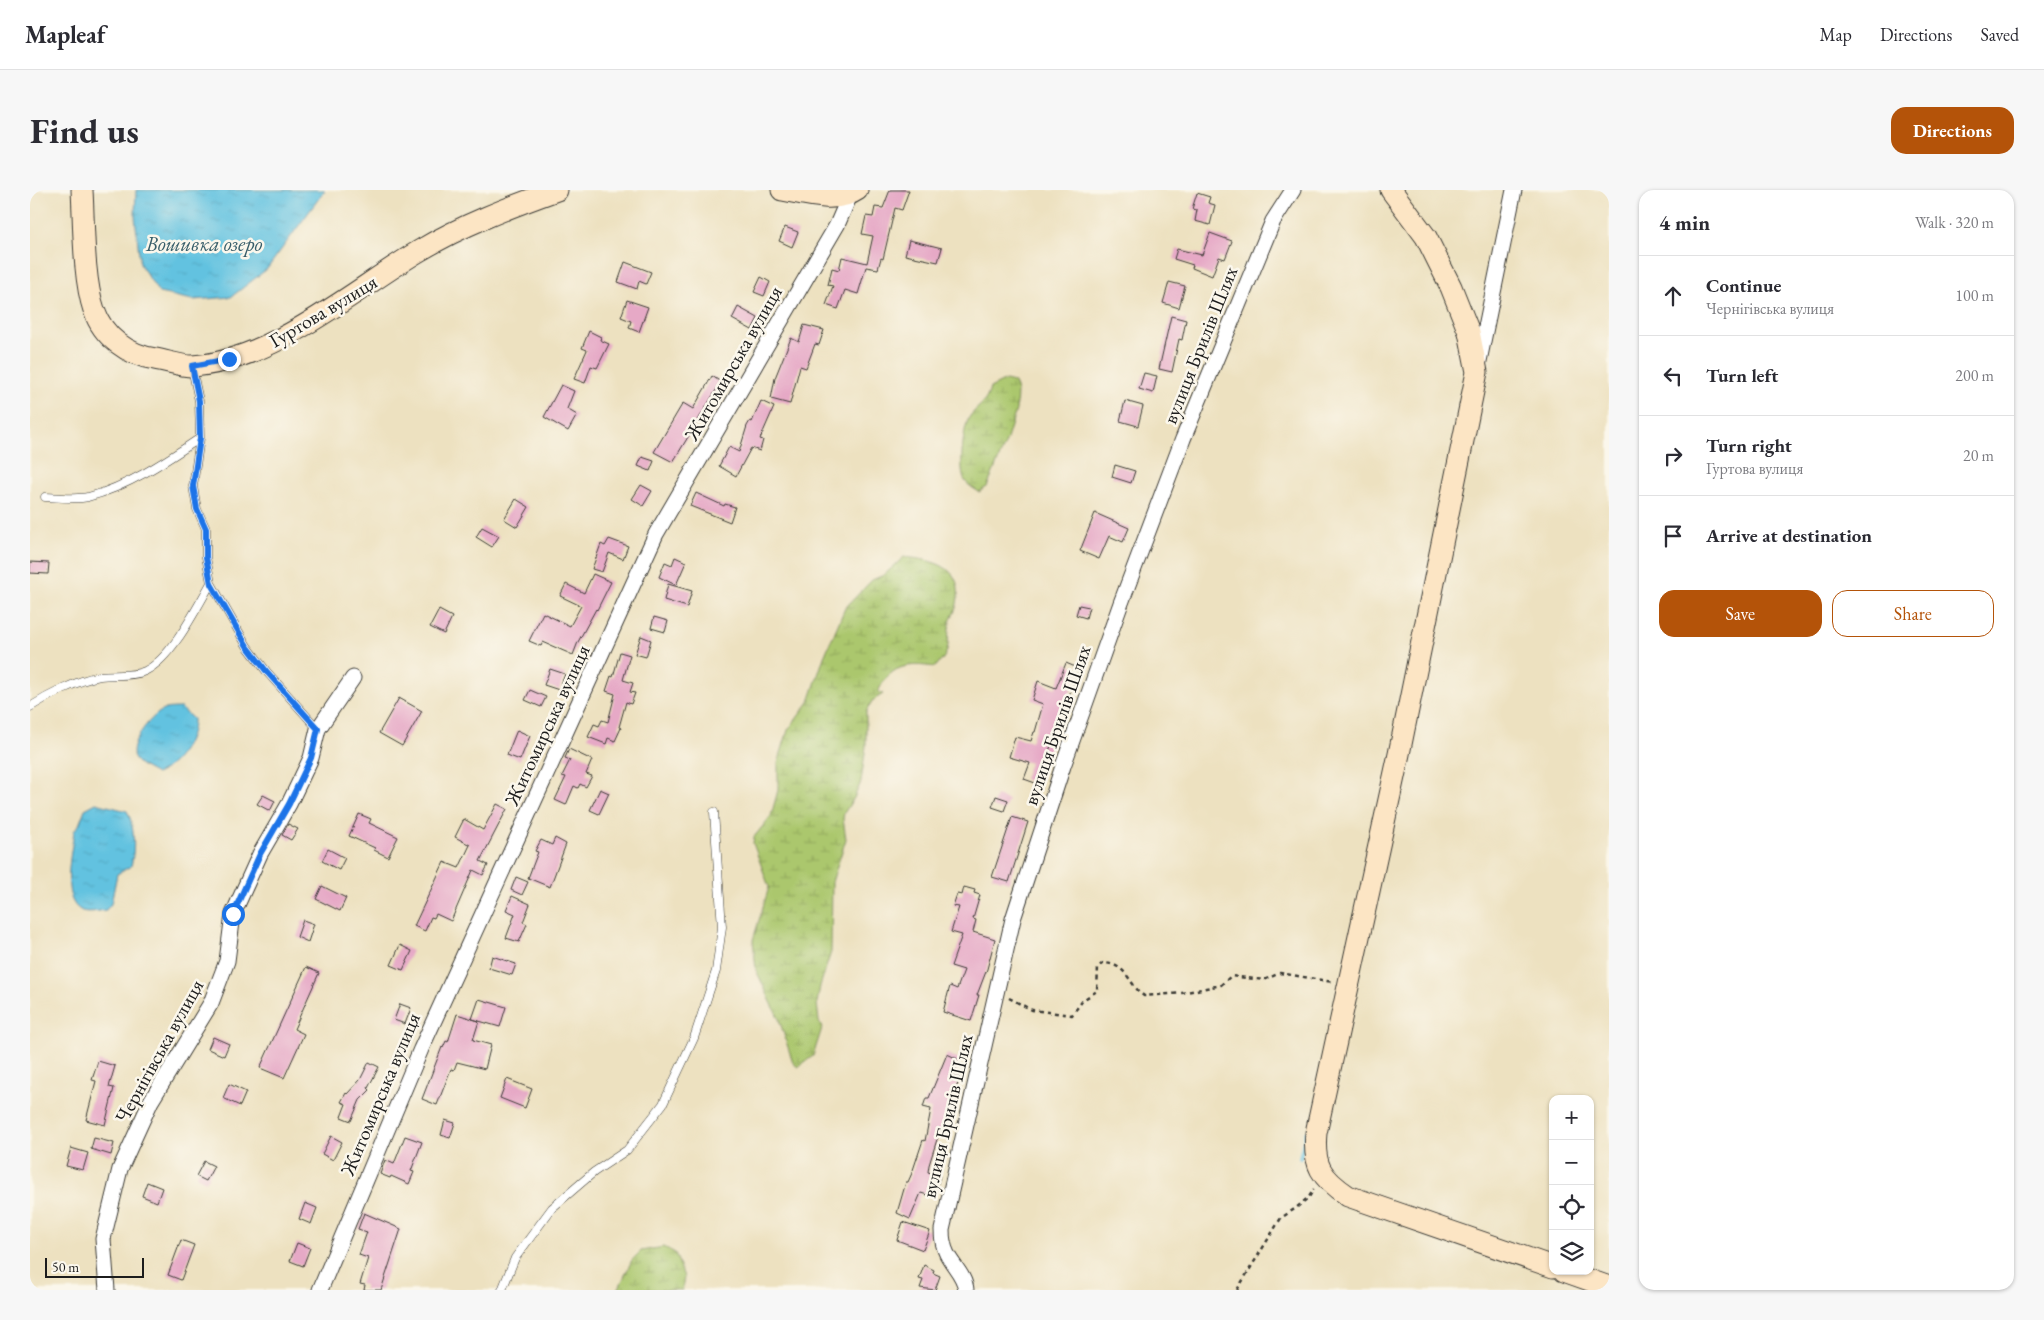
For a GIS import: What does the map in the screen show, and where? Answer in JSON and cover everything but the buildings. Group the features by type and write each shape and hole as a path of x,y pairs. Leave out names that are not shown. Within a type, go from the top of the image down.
{"street":[{"name":"Гуртова вулиця","path":"82,190 88,285 94,311 104,330 123,348 145,358 192,366 229,359 284,338 420,250 471,223 557,190"},
{"path":"782,190 831,197 853,193"},
{"name":"вулиця Брилів Шлях","path":"966,1290 965,1283 942,1242 942,1230 1012,919 1063,766 1121,603 1183,439 1272,221 1293,190"},
{"path":"1391,190 1426,237 1452,287 1469,332 1477,372"},
{"path":"1514,190 1399,754 1316,1133 1315,1150 1318,1166 1323,1175 1332,1186 1348,1196 1549,1266"},
{"name":"Житомирська вулиця","path":"320,1290 420,1049 656,534 837,225 853,193"},
{"name":"Чернігівська вулиця","path":"107,1290 103,1239 120,1169 151,1101 211,1003 227,961 233,914 260,854 289,804 311,758 318,729 353,678"},
{"path":"1575,1275 1609,1287"}],"lane":[{"path":"192,366 199,401 200,438 193,486 197,509 206,529 206,557 211,584 247,646 267,672 318,729"},
{"path":"45,497 86,498 127,482 166,461 200,438"},
{"path":"30,707 50,694 98,676 144,672 158,663 185,628 211,584"},
{"path":"502,1290 515,1258 552,1208 594,1172 627,1150 663,1104 694,1038 716,971 722,927 714,812"}],"path":[{"path":"996,990 1032,1010 1072,1015 1083,1000 1097,991 1098,967 1103,963 1113,963 1123,970 1137,991 1144,996 1182,994 1221,985 1231,976 1264,980 1280,973 1338,983"},
{"path":"1237,1290 1282,1218 1309,1196 1323,1175"}],"green space":[{"path":"1006,380 1014,382 1017,391 1016,410 1006,442 987,487 979,492 964,479 962,457 965,429 970,416 985,401 990,388"},
{"path":"904,557 936,563 951,573 956,581 958,591 957,604 950,622 947,651 941,662 935,667 916,665 894,671 888,676 878,692 883,694 872,701 866,712 866,746 861,782 854,798 844,813 846,839 832,882 831,952 820,986 817,1003 819,1022 822,1028 813,1056 798,1067 793,1063 779,1019 756,970 753,940 769,887 753,843 754,837 771,816 778,790 778,763 788,730 809,702 824,657 845,608 872,580 884,575"},
{"path":"664,1247 675,1253 684,1277 682,1290 618,1290 632,1260 641,1251"}],"water":[{"name":"Вошивка озеро","path":"136,190 325,190 267,269 231,297 193,300 159,293 140,264 135,216"},
{"path":"181,708 193,719 193,727 187,744 177,759 156,774 141,765 134,758 133,752 138,737 154,716 166,709"},
{"path":"96,803 127,811 132,823 133,853 131,866 117,874 111,904 106,910 85,912 75,905 71,897 69,886 70,862 74,831 79,825 85,809"}],"waterway":[{"path":"1300,1158 1306,1133"}],"route":[{"path":"229,359 192,366 199,401 200,438 193,486 197,509 206,529 206,557 211,584 247,646 267,672 318,729 311,758 289,804 260,854 233,914"}]}
